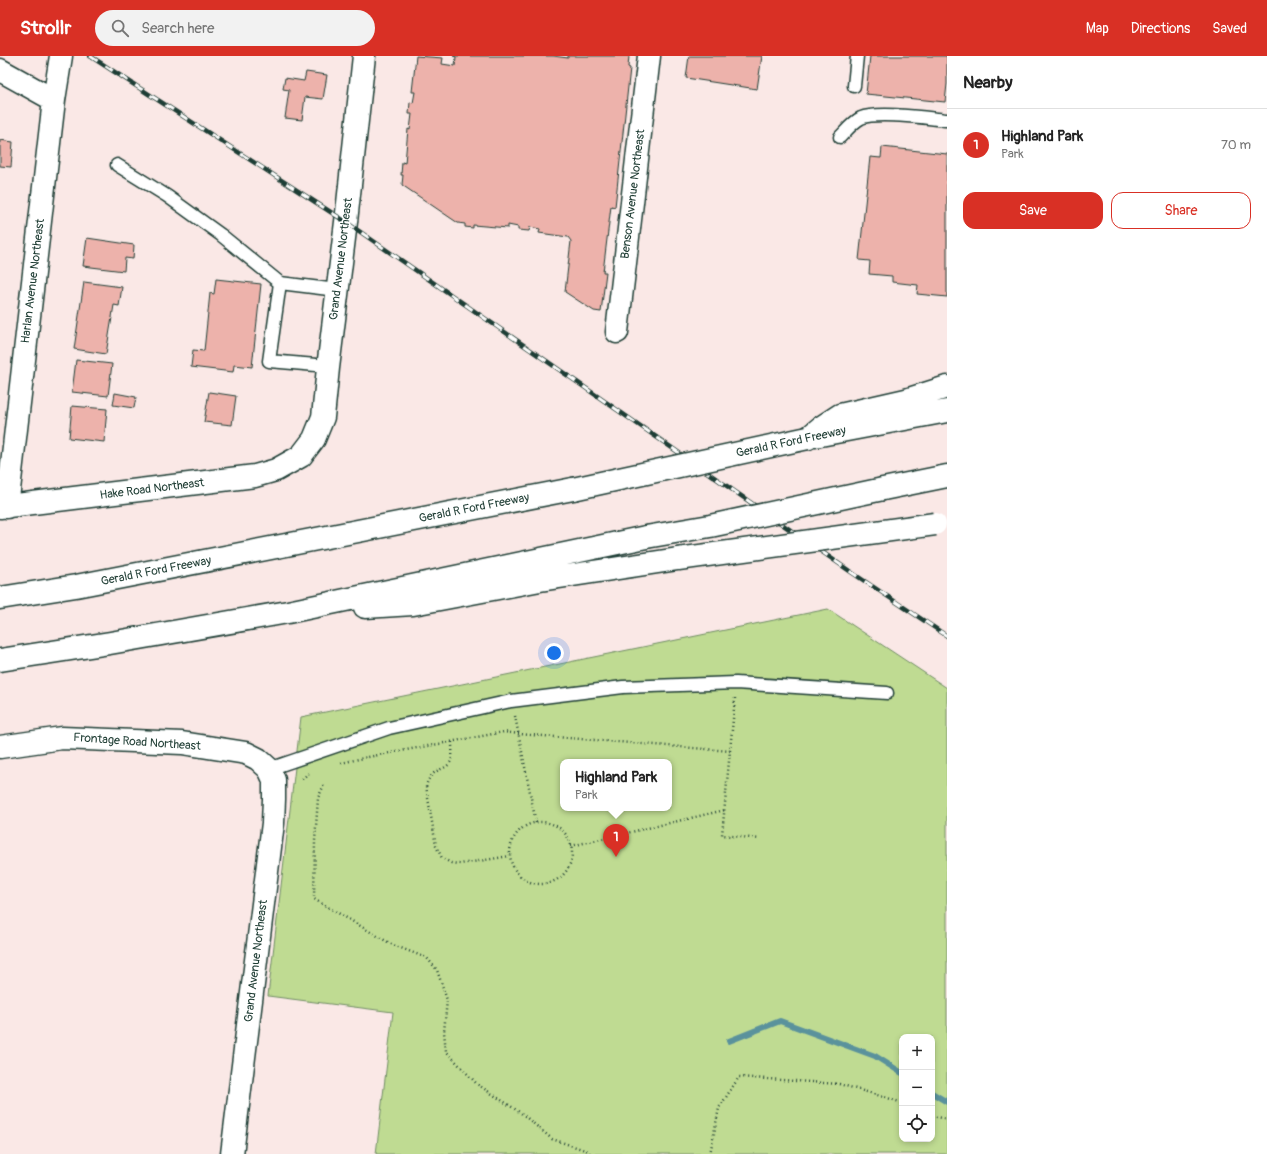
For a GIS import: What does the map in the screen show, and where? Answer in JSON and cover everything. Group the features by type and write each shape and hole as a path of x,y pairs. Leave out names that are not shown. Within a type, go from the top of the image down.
{"main road":[{"name":"Harlan Avenue Northeast","path":"4,507 54,100 61,56"},
{"name":"Grand Avenue Northeast","path":"301,456 314,439 323,417 364,56"},
{"name":"Benson Avenue Northeast","path":"617,332 649,56"},
{"path":"0,70 54,100"},
{"path":"808,438 840,415 906,400 947,387"},
{"name":"Gerald R Ford Freeway","path":"0,598 76,586 573,489 808,438 947,411"},
{"name":"Hake Road Northeast","path":"4,507 255,476 276,470 301,456"},
{"path":"0,660 110,643 288,612 947,476"},
{"path":"288,612 413,604 540,580 678,559 941,523"},
{"name":"Frontage Road Northeast","path":"0,747 62,738 182,743 246,753 258,759 269,769"},
{"name":"Grand Avenue Northeast","path":"232,1154 272,823 274,780 269,769"}],"lane":[{"path":"854,86 858,56"},
{"path":"840,137 861,118 881,115 947,120"},
{"path":"117,165 173,200 221,235 280,283 337,290"},
{"path":"280,283 269,361 328,366"},
{"path":"269,769 389,728 513,701 623,687 736,683 887,693"}],"path":[{"path":"736,683 722,835 760,839"},
{"path":"513,701 536,823"},
{"path":"337,764 504,732 730,751"},
{"path":"452,742 453,753 450,763 437,770 429,777 426,786 436,846 442,858 451,863 460,864 510,856"},
{"path":"302,779 309,773 316,771"},
{"path":"324,785 318,798 315,841 314,899 393,945 427,958 437,970 447,1000 444,1032 446,1051 477,1084 521,1113 552,1139 590,1154"},
{"path":"571,846 725,810"},
{"path":"540,822 550,824 560,829 567,837 571,846 569,866 563,874 556,880 536,884 527,881 519,875 513,867 510,856 510,848 514,838 520,830 530,824 536,823 540,822"},
{"path":"710,1154 720,1108 739,1077 839,1084 899,1102"},
{"path":"935,1117 947,1119"}],"green space":[{"path":"828,609 947,688 947,1154 376,1154 393,1012 268,996 301,717"}],"building":[{"path":"416,56 443,58 442,64 455,66 456,57 453,56 553,56 568,58 568,56 629,56 628,67 630,68 615,207 611,206 603,272 606,272 601,312 594,311 565,292 571,241 568,237 539,233 540,229 530,227 529,231 518,230 518,227 508,225 508,228 473,225 473,228 465,227 465,224 458,223 402,185 402,162 405,163 408,129 410,130 412,114 409,114 410,102 413,103 415,92 412,92"},
{"path":"689,56 762,56 757,89 686,78"},
{"path":"870,56 947,56 947,84 945,102 866,94"},
{"path":"306,72 327,75 323,99 305,97 302,120 285,118 289,90 283,89 285,78 304,81"},
{"path":"0,140 13,142 11,167 0,166"},
{"path":"882,147 947,154 947,297 917,294 918,285 892,282 892,276 869,274 870,261 859,260 870,157 881,158"},
{"path":"87,238 134,245 133,259 125,258 124,271 83,266"},
{"path":"216,279 261,284 252,367 234,365 233,372 191,367 193,350 204,351 210,293 214,294"},
{"path":"84,282 122,287 119,306 114,305 106,354 74,349"},
{"path":"76,360 112,364 108,396 72,392"},
{"path":"209,392 236,396 232,425 204,422"},
{"path":"115,393 136,397 134,408 113,405"},
{"path":"72,406 107,409 104,442 69,438"}],"waterway":[{"path":"729,1041 780,1021 875,1056 899,1071"},
{"path":"935,1095 947,1102"}],"railway":[{"path":"90,56 346,222 851,572 947,636"}],"place":[{"name":"Highland Park","path":"616,857"}]}
